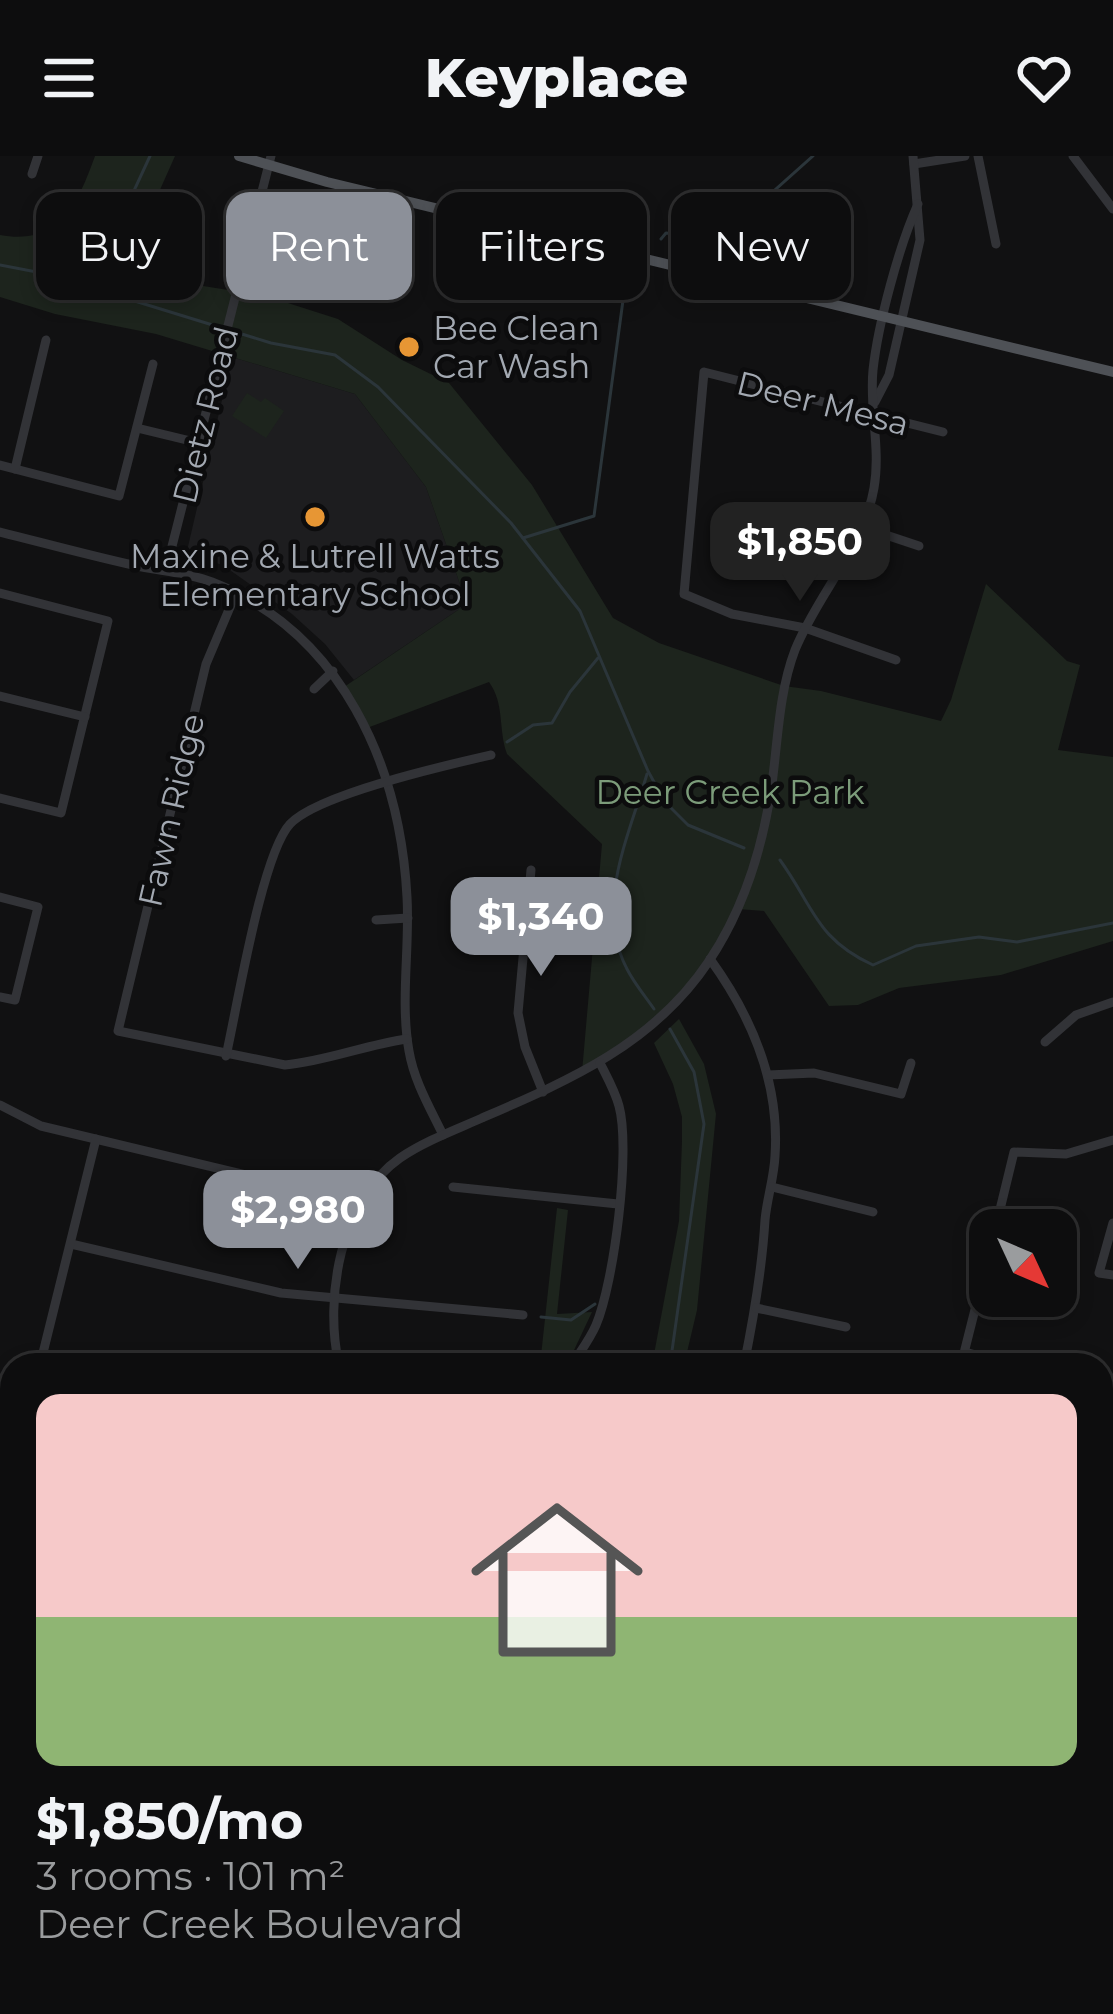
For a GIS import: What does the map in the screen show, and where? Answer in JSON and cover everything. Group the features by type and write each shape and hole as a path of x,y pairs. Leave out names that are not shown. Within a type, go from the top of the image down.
{"main road":[{"path":"239,156 1113,372"}],"street":[{"path":"32,174 38,156"},
{"path":"875,402 889,375 920,240 914,160 965,156"},
{"path":"977,156 996,244"},
{"path":"1073,156 1113,209"},
{"name":"Dietz Road","path":"166,570 270,160"},
{"path":"339,1353 334,1298 341,1258 366,1196 399,1159 600,1063 649,1030 710,959 742,900 760,851 784,686 805,628 862,527 875,484 873,373 918,204"},
{"path":"14,469 46,340"},
{"path":"0,465 119,496 153,364"},
{"name":"Deer Mesa","path":"805,628 758,622 684,594 704,372 943,432"},
{"path":"136,428 199,443"},
{"path":"836,524 862,527 920,546"},
{"path":"0,532 208,580 282,622 333,671 365,724 386,784 404,860 407,1040 413,1072 442,1136"},
{"path":"0,593 108,621 62,813 0,798"},
{"name":"Fawn Ridge","path":"226,1056 118,1031 206,664 236,593"},
{"path":"805,628 896,660"},
{"path":"314,689 333,671"},
{"path":"0,696 85,717"},
{"path":"407,1040 368,1044 306,1063 272,1064 226,1056 268,868 281,835 317,806 491,755"},
{"path":"531,870 518,1013 543,1092"},
{"path":"0,897 38,907 15,1000 0,997"},
{"path":"376,920 408,918"},
{"path":"710,959 745,1014 768,1075 775,1134 772,1187 747,1353"},
{"path":"1045,1042 1076,1015 1113,1002"},
{"path":"579,1353 601,1309 618,1204 623,1132 616,1098 600,1063"},
{"path":"768,1075 814,1073 901,1094 911,1063"},
{"path":"0,1106 41,1126 263,1178 332,1185 366,1196"},
{"path":"43,1353 96,1139"},
{"path":"1000,1209 1014,1152 1066,1154 1113,1140"},
{"path":"453,1187 618,1204"},
{"path":"772,1187 873,1213"},
{"path":"1113,1223 1099,1274 1113,1275"},
{"path":"70,1244 245,1286 523,1316"},
{"path":"756,1308 846,1327"},
{"path":"968,1353 964,1352 973,1317"}],"shaded area":[{"name":"Maxine & Lutrell Watts Elementary School","path":"232,357 355,394 426,487 467,604 354,680 292,614 224,566 187,551"}],"green space":[{"name":"Deer Creek Park","path":"95,156 175,156 159,192 81,190"},
{"name":"Deer Creek Park","path":"36,234 36,300 202,300 202,286 226,290 226,300 279,300 338,319 449,383 532,485 613,618 659,643 784,686 941,721 986,584 1067,661 1080,665 1058,750 1113,757 1113,941 1001,975 899,988 858,1005 829,1006 764,911 738,909 710,959 670,1010 582,1072 602,844 507,754 497,699 489,682 367,728 344,687 467,604 426,487 355,394 156,334 55,314 0,297 0,235"},
{"name":"Maxine & Lutrell Watts Elementary School","path":"247,393 284,411 266,438 232,416"},
{"path":"679,1019 704,1064 716,1114 697,1310 687,1353 654,1353 679,1221 682,1117 654,1043"},
{"path":"557,1208 568,1210 557,1314 592,1312 573,1353 541,1353"}],"waterway":[{"path":"133,192 150,156"},
{"path":"661,239 666,233 713,238 728,232 813,156"},
{"path":"0,265 47,274 271,343 335,355 378,387 511,523 580,611 665,802 688,825 744,848"},
{"path":"523,538 594,516 623,300"},
{"path":"507,742 533,725 552,723 598,658"},
{"path":"647,774 618,871 614,921 627,969 654,1009"},
{"path":"780,860 827,933 873,965 916,946 979,937 1017,942 1113,923"},
{"path":"670,1029 694,1072 704,1124 672,1353"},
{"path":"541,1317 571,1320 595,1304"}],"place":[{"name":"Bee Clean Car Wash","path":"409,347"},
{"name":"Maxine & Lutrell Watts Elementary School","path":"315,517"}]}
